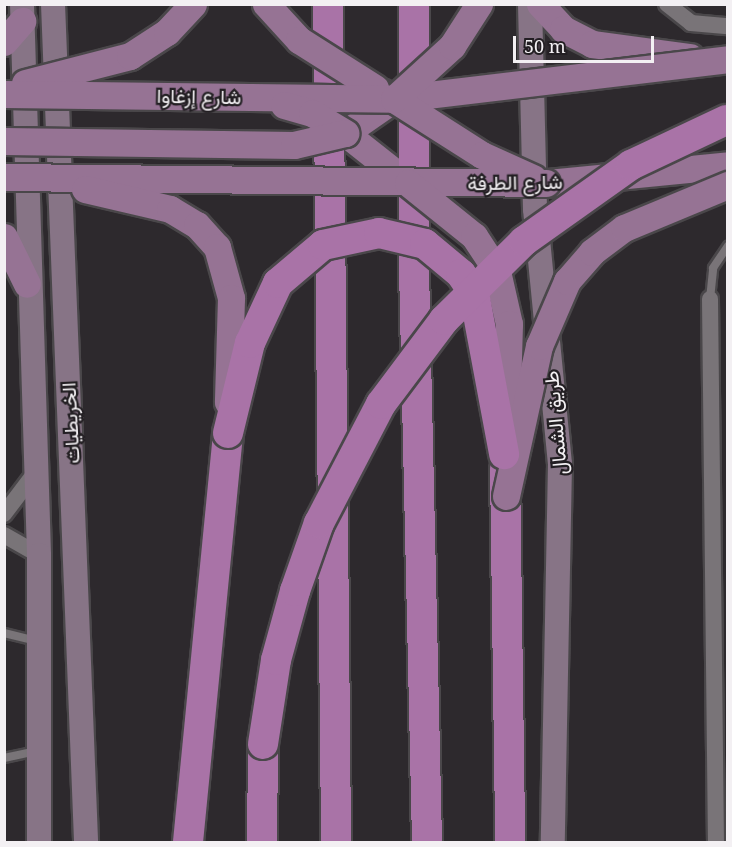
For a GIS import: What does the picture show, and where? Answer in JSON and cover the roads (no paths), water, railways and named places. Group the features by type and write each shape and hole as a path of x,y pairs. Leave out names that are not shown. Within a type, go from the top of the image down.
{"highway":[{"path":"328,4 336,843"},
{"path":"414,4 414,268 427,843"},
{"path":"262,843 263,744 276,660 295,591 328,503 381,404 444,320 524,241 631,165 728,120"},
{"path":"188,843 228,433 247,350 278,284 323,245 379,233 425,244 461,274 474,293 504,454 511,777 510,843"}],"main road":[{"name":"الخريطيات","path":"53,4 86,843"},
{"path":"4,87 130,56 167,32 193,4"},
{"path":"266,4 299,40 503,166 546,183"},
{"path":"4,141 294,145 345,133 394,99 452,46 478,4"},
{"name":"طريق الشمال","path":"530,4 535,209 560,464 553,843"},
{"path":"540,4 563,29 592,44 728,59"},
{"name":"الخريطيات","path":"22,13 27,284 39,555 37,642 40,750 39,843"},
{"path":"4,42 22,13"},
{"path":"394,99 728,59"},
{"name":"شارع إزغاوا","path":"4,94 394,99"},
{"path":"233,97 295,106 345,133 474,236 502,283 509,342 504,454"},
{"name":"شارع الطرفة","path":"34,177 546,183 728,165"},
{"path":"4,177 34,177 170,209 211,239 225,266 231,298 228,433"},
{"path":"506,496 539,346 567,281 592,252 624,228 728,185"},
{"path":"4,237 27,284"}],"street":[{"path":"667,4 691,23 728,26"},
{"path":"710,299 716,843"},
{"name":"الخريطيات","path":"4,514 36,472"},
{"path":"4,535 39,555"}],"lane":[{"path":"710,299 713,268 728,246"},
{"path":"4,633 37,642"},
{"path":"4,758 40,750"}]}
